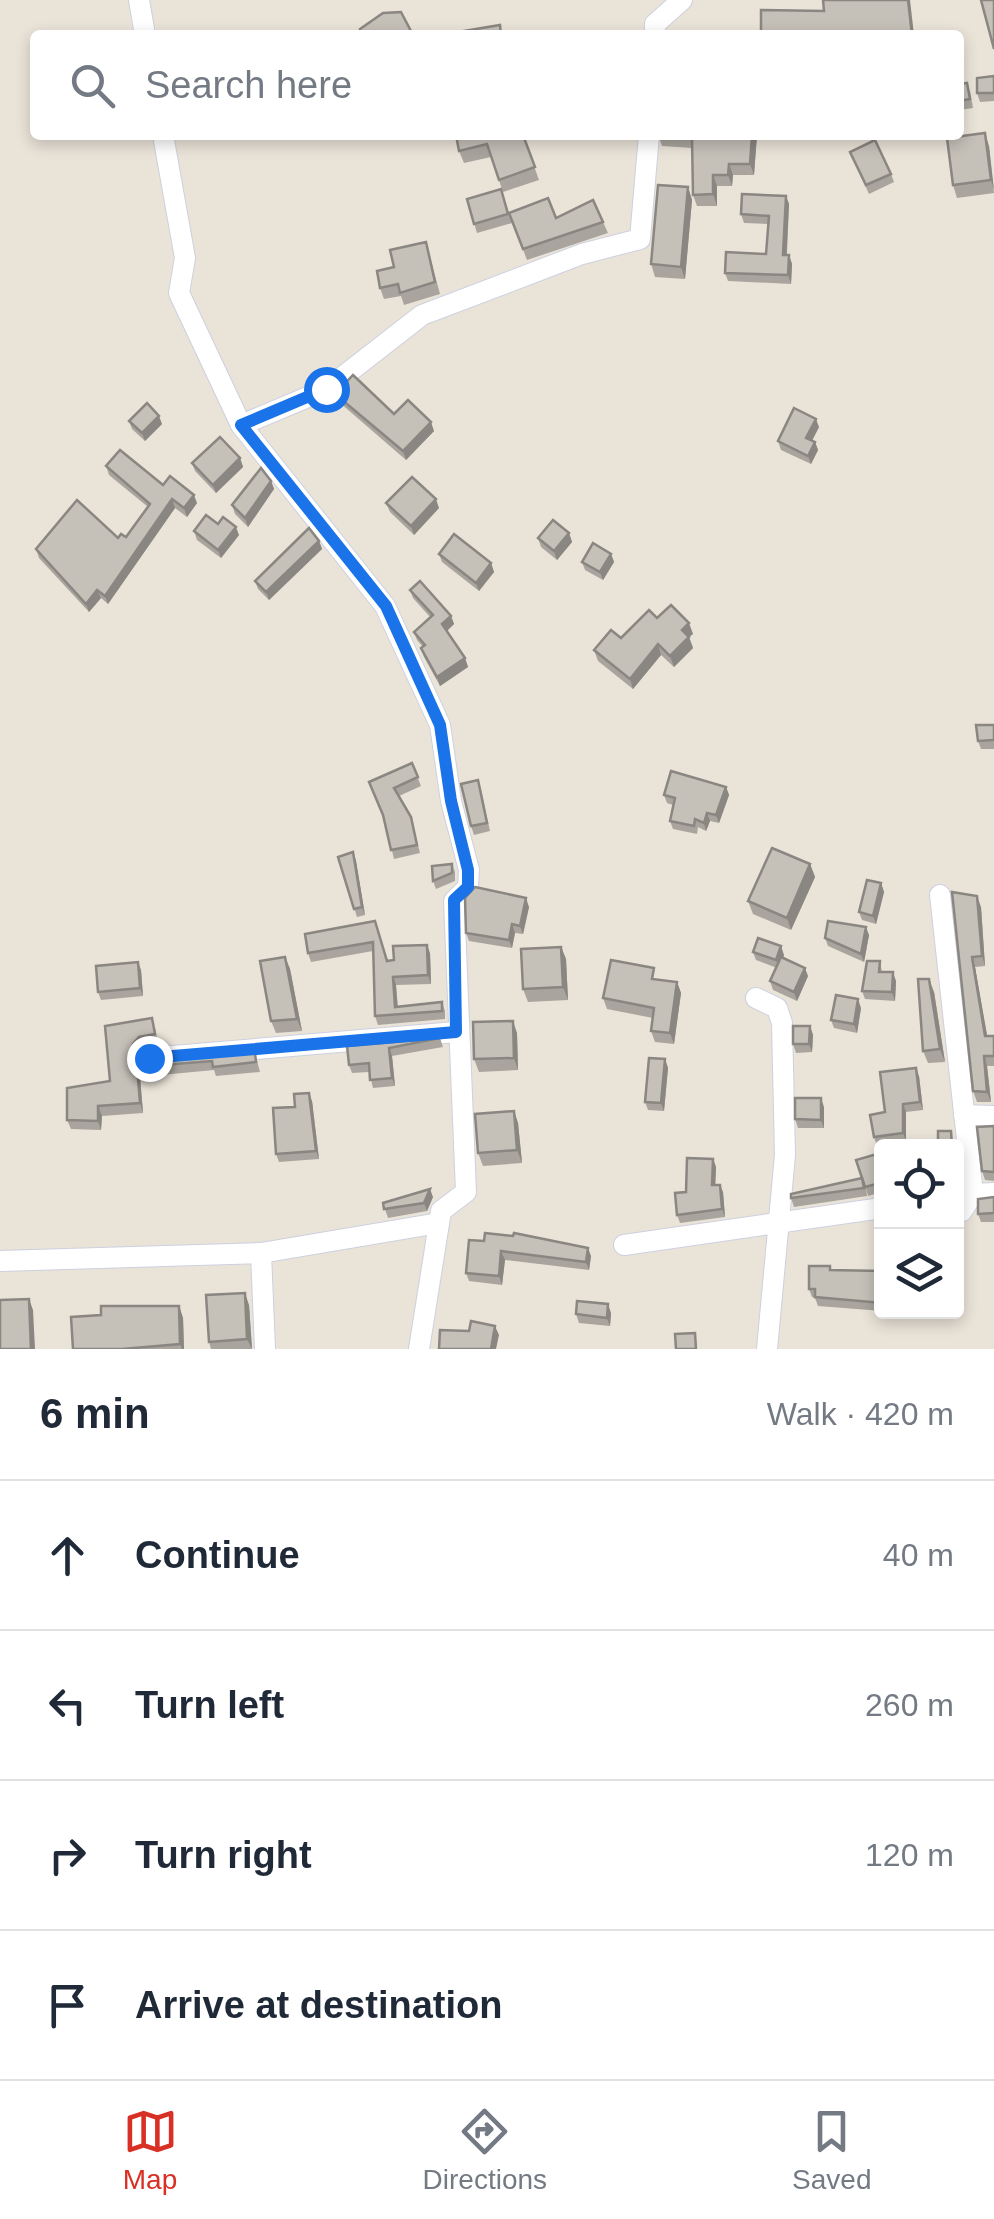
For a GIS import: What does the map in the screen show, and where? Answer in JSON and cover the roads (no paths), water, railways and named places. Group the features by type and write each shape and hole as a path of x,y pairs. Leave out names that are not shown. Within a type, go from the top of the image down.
{"street":[{"path":"139,0 143,30"},
{"path":"655,30 655,24 682,0"},
{"path":"164,140 185,258 179,293 241,425 386,606 440,725 451,801 468,870 468,887 454,900 456,1032 466,1192 441,1211 419,1349"},
{"path":"241,425 326,389 422,314 582,254 640,239 649,140"},
{"path":"940,894 964,1115 984,1194 964,1209"},
{"path":"756,998 777,1008 782,1023 785,1155 767,1349"},
{"path":"149,1058 456,1032"},
{"path":"964,1115 994,1116"},
{"path":"624,1245 874,1209"},
{"path":"0,1261 262,1253 439,1223"},
{"path":"262,1253 266,1349"}]}
